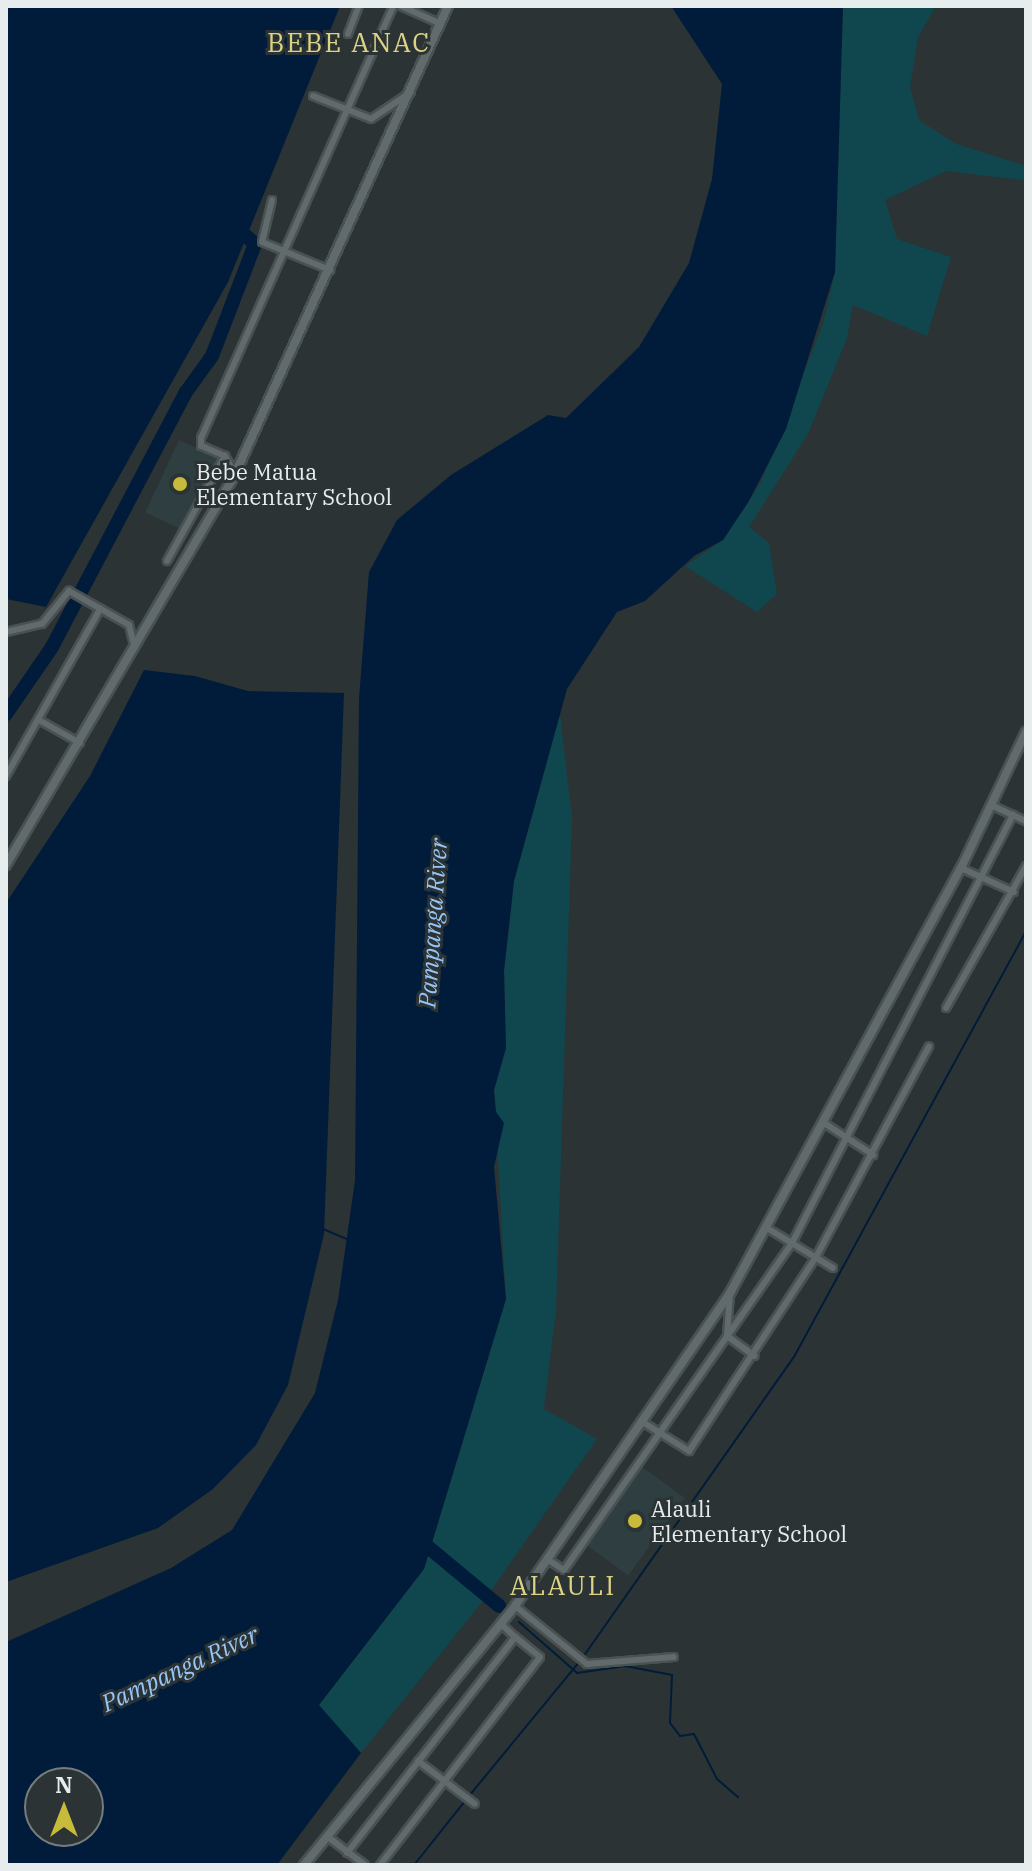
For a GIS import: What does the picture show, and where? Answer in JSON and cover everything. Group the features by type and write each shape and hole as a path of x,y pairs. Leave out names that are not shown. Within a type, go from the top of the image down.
{"street":[{"path":"348,34 359,6"},
{"path":"235,474 225,456 201,446 201,438 286,253 393,6"},
{"path":"401,6 441,24"},
{"path":"6,865 9,854 80,743 235,474 448,6"},
{"path":"313,96 376,119 396,96 411,92"},
{"path":"272,200 259,237 286,253 330,270"},
{"path":"167,561 225,456"},
{"path":"6,632 42,624 69,591 129,625 135,649"},
{"path":"6,776 100,609"},
{"path":"39,720 80,743"},
{"path":"304,1865 515,1606 730,1293 961,868 1026,732"},
{"path":"991,805 1026,821"},
{"path":"546,1558 564,1570 792,1243 845,1137 984,878 1013,815"},
{"path":"946,1008 1026,866"},
{"path":"961,868 1014,892"},
{"path":"641,1420 689,1451 755,1356 816,1257 929,1046"},
{"path":"824,1123 873,1155"},
{"path":"767,1228 833,1268"},
{"path":"727,1336 730,1293"},
{"path":"727,1336 755,1356"},
{"path":"515,1606 582,1660 674,1657"},
{"path":"380,1865 540,1657 501,1624"},
{"path":"347,1853 515,1637"},
{"path":"418,1761 474,1803"},
{"path":"328,1837 365,1865"}],"shaded area":[{"path":"843,6 936,6 918,37 910,87 919,120 956,144 1026,166 1026,173 1023,180 946,171 885,200 897,239 951,257 927,336 853,305 847,338 808,434 749,527 769,543 777,594 757,612 685,566 723,540 761,482 823,324 835,272"},
{"name":"Bebe Matua Elementary School","path":"179,440 220,459 186,532 145,513"},
{"path":"560,714 572,818 556,1310 544,1409 597,1439 490,1592 361,1753 319,1705 424,1569 506,1299 494,1090 506,1048 504,971 514,881"},
{"name":"Alauli Elementary School","path":"641,1466 685,1498 628,1575 585,1544"}],"water":[{"path":"6,6 340,6 228,282 46,607 6,599"},
{"name":"Pampanga River","path":"671,6 843,6 835,272 786,429 749,501 723,540 694,556 645,601 617,612 567,689 514,881 504,971 506,1048 494,1090 496,1112 504,1123 494,1167 506,1299 424,1569 319,1705 361,1753 277,1865 6,1865 6,1642 171,1568 232,1530 315,1393 338,1300 355,1180 359,698 369,572 397,520 451,475 548,415 566,418 639,347 689,263 712,179 722,84"},
{"path":"144,670 195,676 248,691 344,693 324,1234 288,1385 256,1445 213,1489 158,1528 6,1582 6,903 90,776"}],"waterway":[{"path":"6,714 52,647 186,392 212,356 255,244 233,224"},
{"path":"583,1657 795,1355 1026,932"},
{"path":"323,1229 347,1239"},
{"path":"416,1537 499,1606"},
{"path":"519,1622 577,1673 625,1666 672,1675 670,1723 680,1736 694,1734 717,1779 738,1797"},
{"path":"469,1796 579,1662"},
{"path":"414,1865 465,1801"}],"place":[{"name":"Bebe Matua Elementary School","path":"180,484"},
{"name":"Alauli Elementary School","path":"635,1521"}],"district":[{"name":"BEBE ANAC","path":"349,43"},
{"name":"ALAULI","path":"563,1586"}]}
